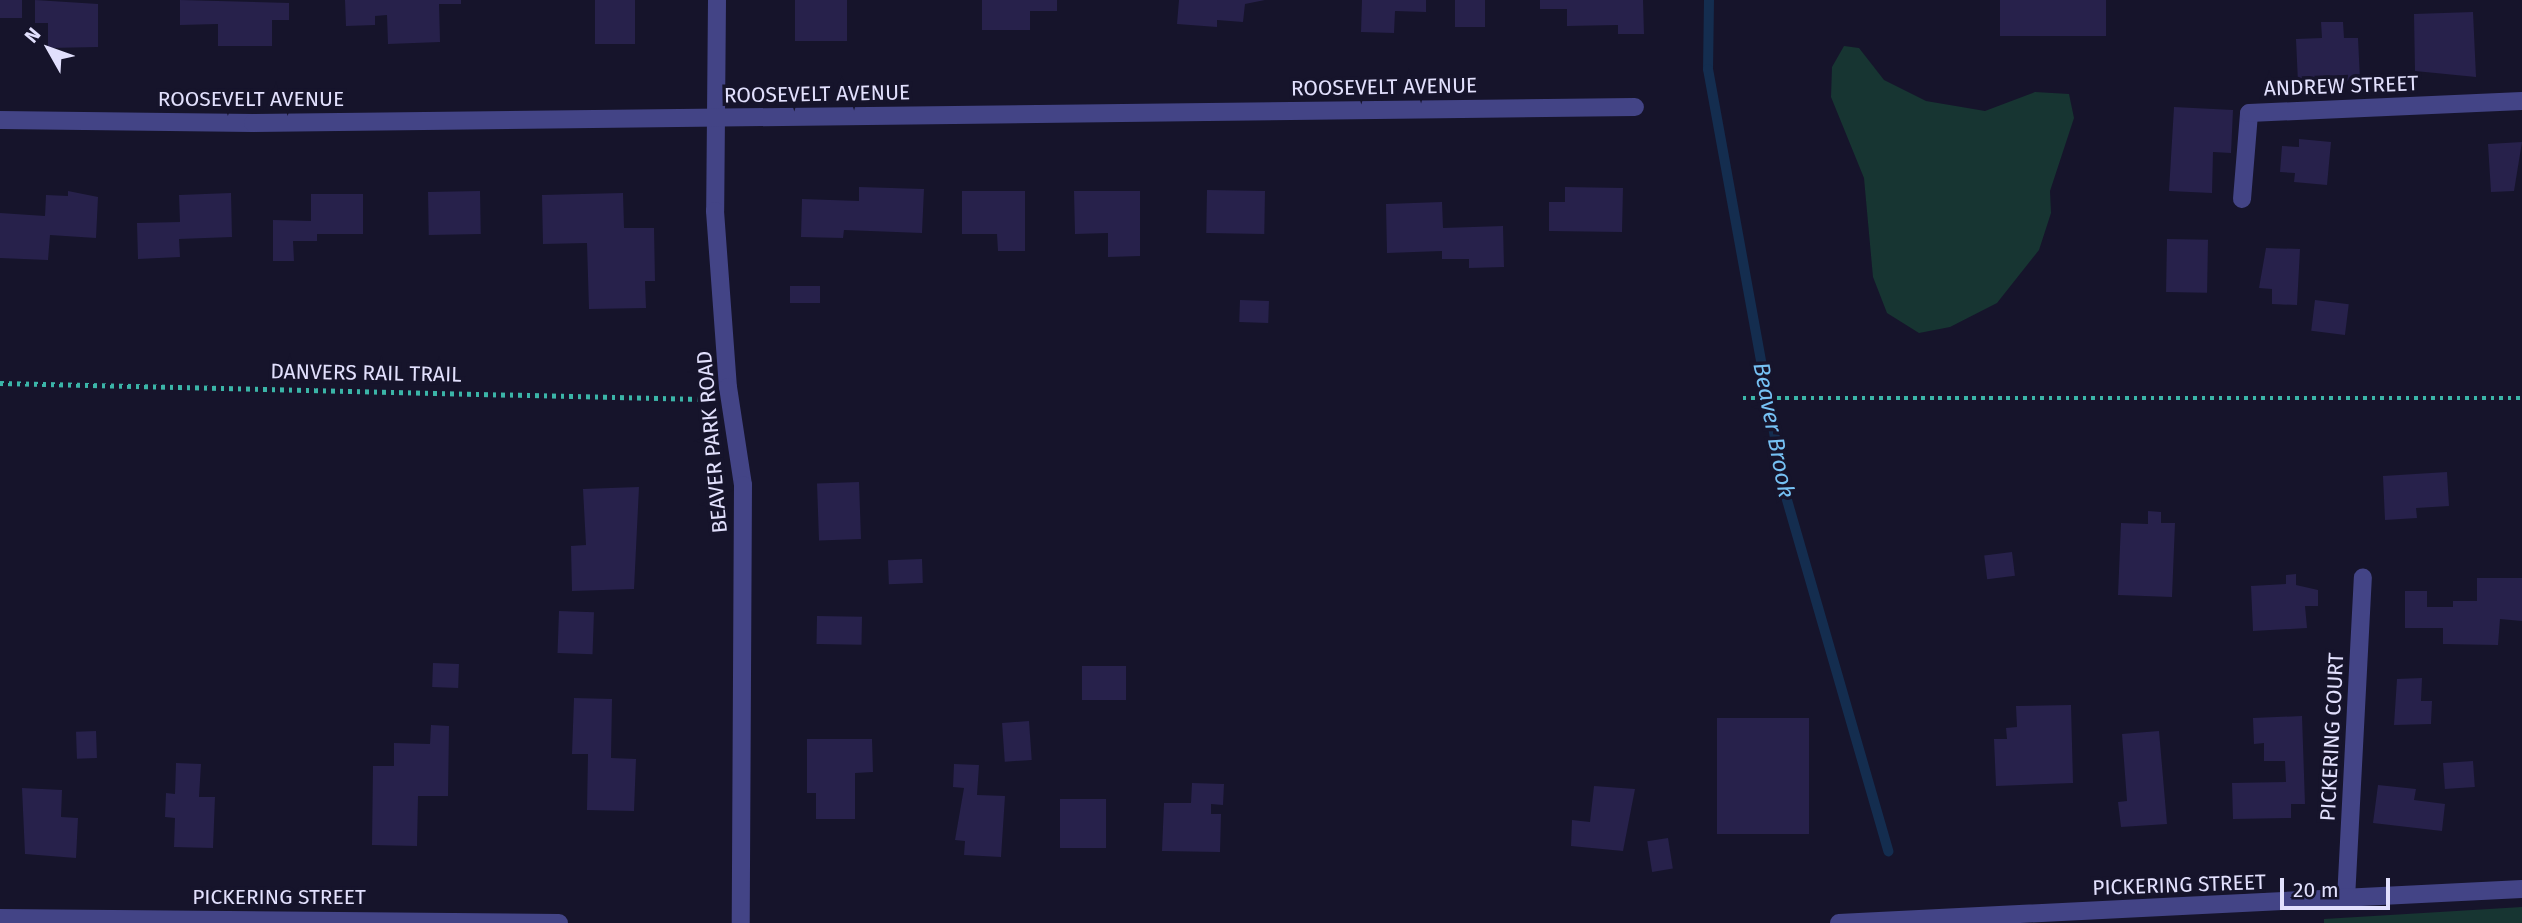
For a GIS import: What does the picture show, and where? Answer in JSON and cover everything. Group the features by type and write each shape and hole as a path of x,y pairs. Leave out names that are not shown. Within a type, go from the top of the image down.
{"street":[{"name":"BEAVER PARK ROAD","path":"717,0 715,211 731,401 743,485 741,923"},
{"name":"ANDREW STREET","path":"2242,199 2249,113 2522,101"},
{"name":"ROOSEVELT AVENUE","path":"0,120 716,117 1635,107"},
{"name":"PICKERING COURT","path":"2346,899 2363,577"},
{"name":"PICKERING STREET","path":"1839,923 2522,889"},
{"name":"PICKERING STREET","path":"0,918 559,923"}],"path":[{"name":"DANVERS RAIL TRAIL","path":"0,383 731,401"},
{"path":"1743,398 2522,398"}],"green space":[{"path":"1844,46 1859,48 1884,80 1926,101 1985,111 2035,92 2069,94 2074,118 2050,191 2051,213 2039,250 1997,303 1950,327 1919,333 1887,313 1873,277 1864,178 1831,97 1832,67"},
{"path":"2522,907 2522,923 2324,923 2324,919"}],"building":[{"path":"0,0 22,0 22,18 0,18"},
{"path":"35,0 98,4 98,47 48,48 48,23 35,23"},
{"path":"180,0 289,3 289,20 272,20 272,46 218,46 218,24 180,25"},
{"path":"345,0 461,0 461,4 439,4 440,42 388,44 387,15 375,16 375,25 346,26"},
{"path":"595,0 635,0 635,44 595,44"},
{"path":"795,0 847,0 847,41 795,41"},
{"path":"982,0 1057,0 1057,11 1030,11 1030,30 982,30"},
{"path":"1179,0 1265,0 1245,4 1243,22 1217,20 1217,27 1177,24"},
{"path":"1362,0 1426,0 1426,12 1395,11 1394,33 1361,32"},
{"path":"1455,0 1485,0 1485,27 1455,27"},
{"path":"1540,0 1643,0 1644,34 1618,34 1618,25 1567,26 1567,9 1540,9"},
{"path":"2000,0 2106,0 2106,36 2000,36"},
{"path":"2473,12 2476,77 2415,71 2414,14"},
{"path":"2321,22 2343,22 2344,38 2358,38 2360,80 2298,83 2296,39 2322,38"},
{"path":"2174,107 2233,110 2231,153 2213,152 2212,193 2169,191"},
{"path":"2299,139 2331,142 2327,185 2294,182 2295,173 2280,172 2282,146 2299,147"},
{"path":"2522,142 2514,191 2491,192 2488,144"},
{"path":"859,187 924,189 922,233 844,230 843,238 801,237 802,199 859,201"},
{"path":"1565,187 1623,188 1622,232 1549,231 1549,202 1565,202"},
{"path":"1207,190 1265,191 1264,234 1206,233"},
{"path":"68,191 98,197 96,238 50,235 48,260 0,258 0,213 45,216 46,195 68,196"},
{"path":"480,191 481,234 429,235 428,192"},
{"path":"962,191 1025,191 1025,251 998,251 997,234 962,234"},
{"path":"1074,191 1140,191 1140,256 1108,257 1108,233 1075,234"},
{"path":"231,193 232,237 179,239 180,257 138,259 137,223 180,222 179,195"},
{"path":"623,193 624,228 654,228 655,281 645,281 646,308 589,309 587,243 543,244 542,195"},
{"path":"311,194 363,194 363,234 317,234 317,241 293,241 294,261 273,261 273,220 311,221"},
{"path":"1442,202 1443,228 1503,226 1504,267 1469,268 1469,259 1442,259 1442,251 1387,253 1386,204"},
{"path":"2167,239 2208,240 2207,293 2166,292"},
{"path":"2266,248 2300,249 2297,305 2272,304 2272,289 2259,288"},
{"path":"790,286 820,286 820,303 790,303"},
{"path":"1240,300 1269,301 1268,323 1239,322"},
{"path":"2315,300 2349,304 2345,335 2311,331"},
{"path":"2447,472 2449,506 2416,508 2417,518 2385,520 2383,476"},
{"path":"859,482 861,539 819,540 817,483"},
{"path":"639,487 634,589 572,591 571,546 586,545 583,489"},
{"path":"2148,511 2161,512 2161,523 2175,523 2172,597 2118,595 2121,523 2148,524"},
{"path":"2012,552 2015,576 1987,579 1984,555"},
{"path":"922,559 923,583 889,584 888,560"},
{"path":"2296,574 2296,585 2318,590 2318,606 2305,606 2307,628 2253,631 2251,586 2286,584 2286,575"},
{"path":"2477,578 2522,578 2522,621 2500,619 2498,645 2443,644 2443,628 2405,628 2405,591 2427,591 2427,607 2453,607 2453,601 2477,601"},
{"path":"559,611 594,612 593,654 558,653"},
{"path":"817,616 862,617 862,645 817,644"},
{"path":"433,663 459,664 458,688 432,687"},
{"path":"1082,666 1126,666 1126,700 1082,700"},
{"path":"2422,678 2421,701 2432,701 2431,724 2394,725 2397,679"},
{"path":"574,698 612,699 611,758 636,759 634,811 587,810 588,754 572,754"},
{"path":"2071,705 2073,783 1996,786 1994,739 2007,739 2006,728 2017,727 2016,706"},
{"path":"2302,716 2305,804 2291,804 2291,818 2233,819 2232,783 2286,782 2285,761 2264,761 2264,743 2254,744 2253,718"},
{"path":"1717,718 1809,718 1809,834 1717,834"},
{"path":"1029,721 1032,760 1005,762 1002,723"},
{"path":"431,725 449,726 448,796 418,796 417,846 372,845 373,766 394,766 394,743 430,744"},
{"path":"96,731 97,758 77,759 76,732"},
{"path":"2159,731 2167,824 2121,827 2118,802 2127,801 2122,734"},
{"path":"807,739 872,739 873,772 855,773 855,819 816,819 816,793 807,793"},
{"path":"2473,761 2475,787 2445,789 2443,763"},
{"path":"176,763 201,764 199,797 215,797 213,848 174,847 175,818 165,817 166,793 175,794"},
{"path":"954,764 979,765 977,795 1005,796 1001,857 964,855 965,841 955,840 964,788 953,787"},
{"path":"1192,783 1224,784 1223,805 1211,804 1211,814 1221,814 1220,852 1162,851 1164,803 1191,803"},
{"path":"2378,785 2416,789 2414,800 2445,804 2442,831 2373,823"},
{"path":"1594,786 1635,789 1623,851 1571,846 1572,820 1590,822"},
{"path":"22,788 62,790 61,817 78,818 76,858 25,854"},
{"path":"1060,799 1106,799 1106,848 1060,848"},
{"path":"1668,838 1673,869 1652,872 1647,841"}],"waterway":[{"name":"Beaver Brook","path":"1709,0 1708,69 1785,493 1888,851"}]}
